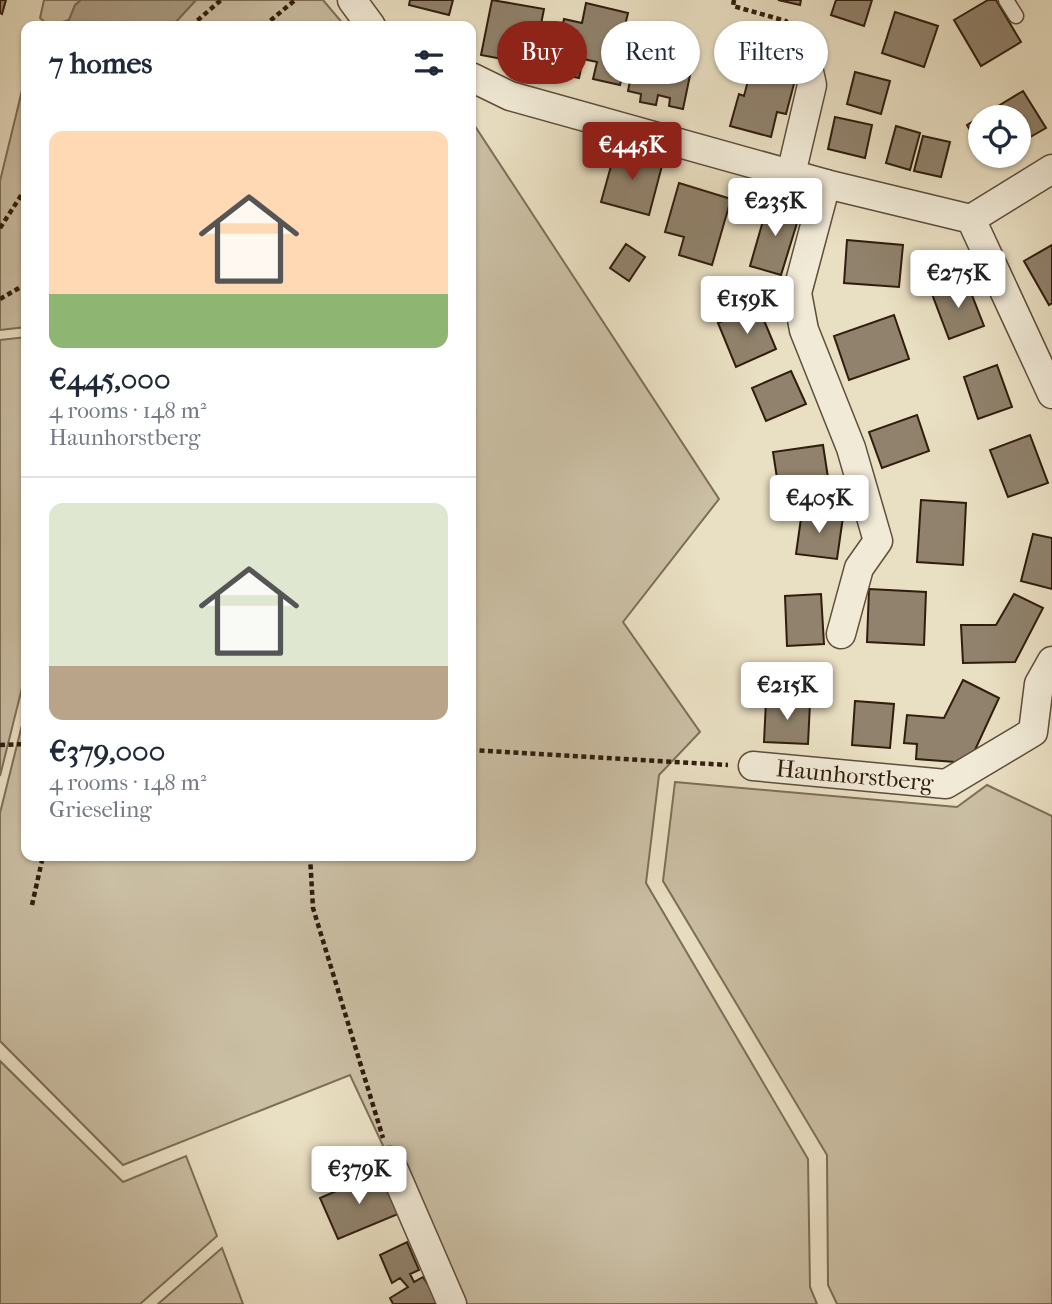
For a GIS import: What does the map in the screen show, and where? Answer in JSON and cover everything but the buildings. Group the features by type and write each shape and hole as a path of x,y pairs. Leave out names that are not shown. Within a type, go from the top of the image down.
{"street":[{"path":"352,0 368,21"},
{"path":"476,79 510,96 826,184 971,219 1052,169"},
{"path":"791,174 812,84"},
{"path":"826,184 797,293 804,330 851,447 878,541 859,568 841,634"},
{"path":"971,219 1052,394"},
{"name":"Haunhorstberg","path":"753,766 946,784 1033,732 1039,684 1052,661"},
{"path":"390,1161 452,1304"}],"lane":[{"path":"1006,0 1016,16"}],"path":[{"path":"197,21 221,0"},
{"path":"270,21 295,0"},
{"path":"734,0 733,6 786,21"},
{"path":"0,228 21,196"},
{"path":"0,299 21,287"},
{"path":"0,745 21,744"},
{"path":"476,750 753,766"},
{"path":"32,905 42,861"},
{"path":"310,861 313,908 390,1161"}],"shaded area":[{"path":"44,0 81,0 75,5 69,20 43,21 40,18"},
{"path":"81,0 196,0 177,21 67,21 75,5"},
{"path":"196,0 323,0 341,21 177,21"},
{"path":"21,95 21,328 0,330 0,181"},
{"path":"476,128 719,499 623,622 700,732 659,775 646,883 808,1159 810,1287 817,1304 457,1304 350,1075 123,1165 0,1041 0,813 21,729 21,861 476,861"},
{"path":"21,338 21,692 0,776 0,340"},
{"path":"675,782 957,807 987,785 1052,816 1052,1304 837,1304 828,1285 827,1155 663,881"},
{"path":"0,1061 123,1182 186,1156 217,1236 140,1304 0,1304"},
{"path":"222,1248 243,1304 158,1304"}]}
